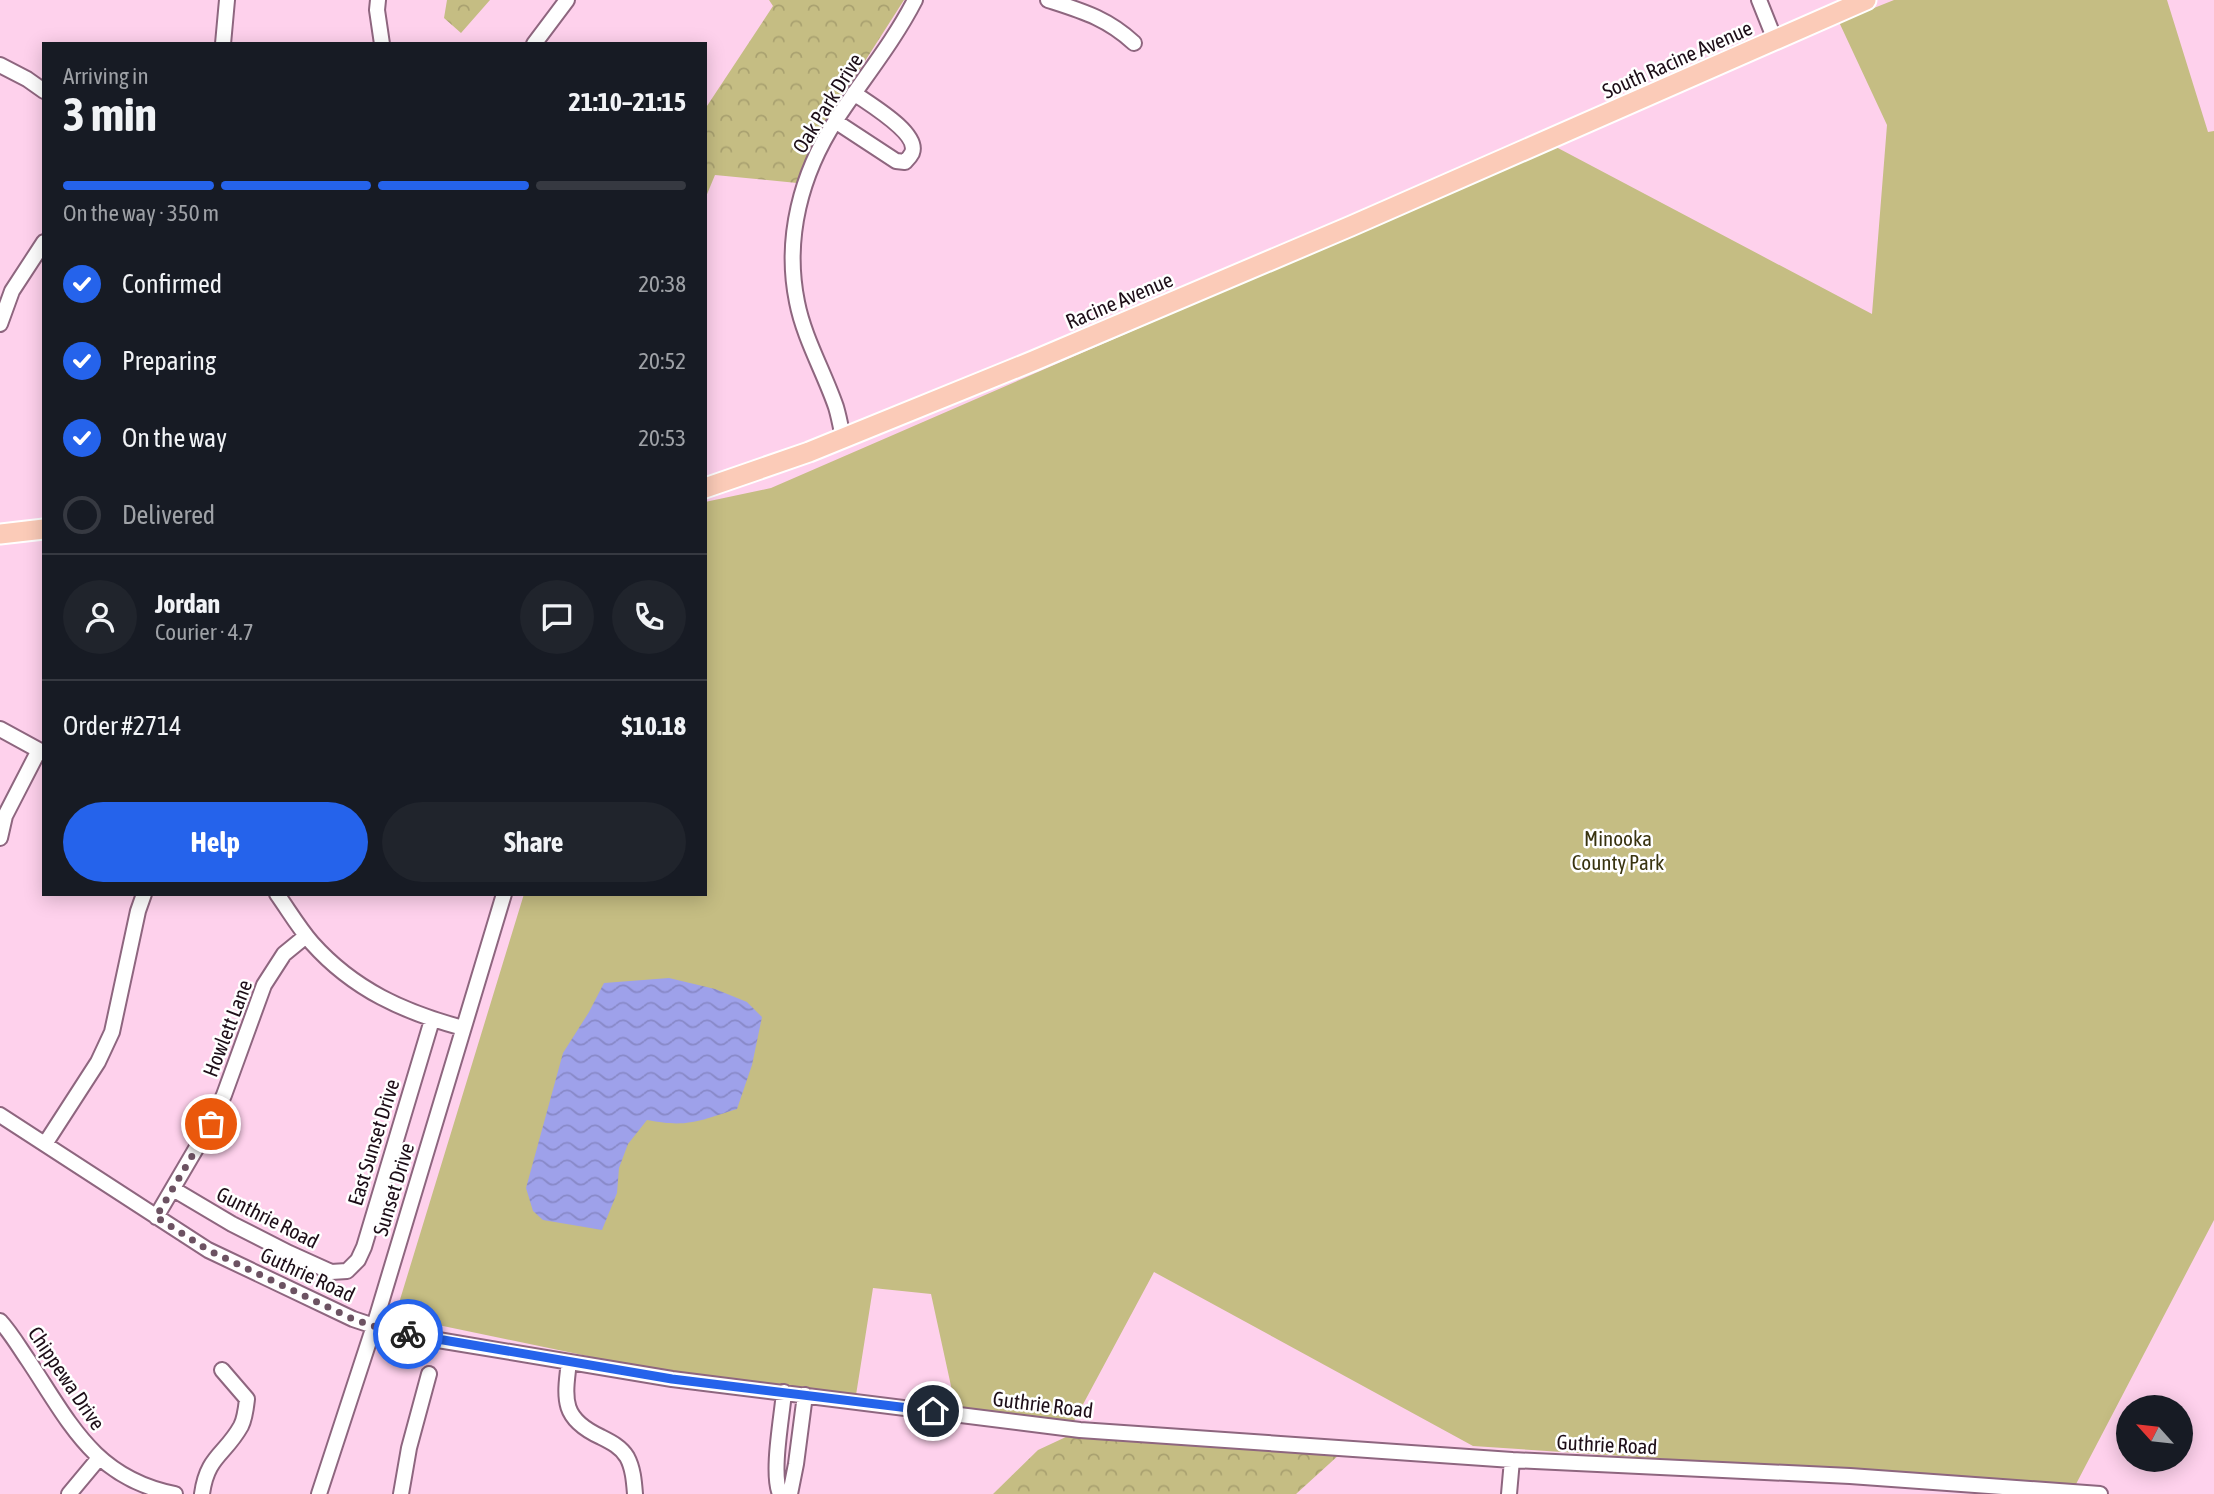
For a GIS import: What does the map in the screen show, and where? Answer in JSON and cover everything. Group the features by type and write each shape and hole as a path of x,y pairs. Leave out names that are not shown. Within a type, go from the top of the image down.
{"main road":[{"name":"South Racine Avenue","path":"1545,142 1866,0"},
{"name":"Racine Avenue","path":"707,487 759,471 1057,351 1545,142"},
{"path":"0,534 42,529"}],"street":[{"path":"223,42 227,0"},
{"path":"378,0 382,42"},
{"path":"538,42 567,0"},
{"name":"Oak Park Drive","path":"843,438 836,408 798,305 793,254 799,203 813,163 835,121 889,44 915,0"},
{"path":"1048,0 1095,15 1121,31 1134,43"},
{"path":"1759,0 1776,40"},
{"path":"0,65 42,90"},
{"path":"835,121 896,161 905,162 912,154 913,144 907,132 854,93"},
{"path":"0,324 12,291 42,245"},
{"path":"0,729 42,752 5,816 0,838"},
{"path":"45,1144 98,1062 112,1032 143,896"},
{"path":"278,896 306,936 337,967 368,991 396,1006 463,1028"},
{"name":"Sunset Drive","path":"319,1494 373,1326 503,896"},
{"name":"Howlett Lane","path":"156,1217 224,1095 264,985 284,954 306,936"},
{"name":"East Sunset Drive","path":"347,1271 358,1260 364,1247 432,1020"},
{"name":"Guthrie Road","path":"0,1115 208,1250 353,1319 438,1340 672,1379 1115,1433 1512,1460 1850,1476 2100,1494"},
{"name":"Gunthrie Road","path":"173,1189 232,1224 289,1253 331,1272 347,1271"},
{"name":"Chippewa Drive","path":"0,1321 12,1334 66,1420 99,1458 136,1483 175,1494"},
{"path":"569,1362 565,1390 568,1411 584,1429 612,1442 626,1455 632,1469 635,1494"},
{"path":"202,1494 207,1470 241,1427 245,1417 247,1399 222,1370"},
{"path":"401,1494 409,1448 429,1374"},
{"path":"779,1494 776,1480 784,1392"},
{"path":"790,1494 805,1395"},
{"path":"779,1444 797,1447"},
{"path":"69,1494 99,1458"},
{"path":"1509,1494 1512,1460"}],"green space":[{"path":"447,0 490,0 461,33 444,18"},
{"path":"769,0 904,0 858,72 797,183 715,175 707,194 707,106 773,6"},
{"name":"Minooka County Park","path":"1894,0 2167,0 2208,132 2214,131 2214,1220 2123,1395 2116,1395 2116,1408 2075,1486 1473,1446 1154,1272 1073,1423 956,1409 931,1294 873,1288 856,1395 669,1373 395,1316 523,896 707,896 707,502 771,488 1556,147 1872,314 1887,125 1839,22"},
{"path":"1068,1436 1340,1454 1296,1494 993,1494 1038,1450"}],"water":[{"path":"669,978 715,989 747,1002 762,1017 752,1065 737,1109 683,1123 647,1120 628,1144 619,1168 617,1193 602,1230 543,1220 533,1211 526,1188 563,1053 604,983"}],"way so far":[{"path":"211,1124 156,1217 208,1250 258,1275 353,1319 408,1334"}],"route":[{"path":"408,1334 672,1379 933,1411"}]}
